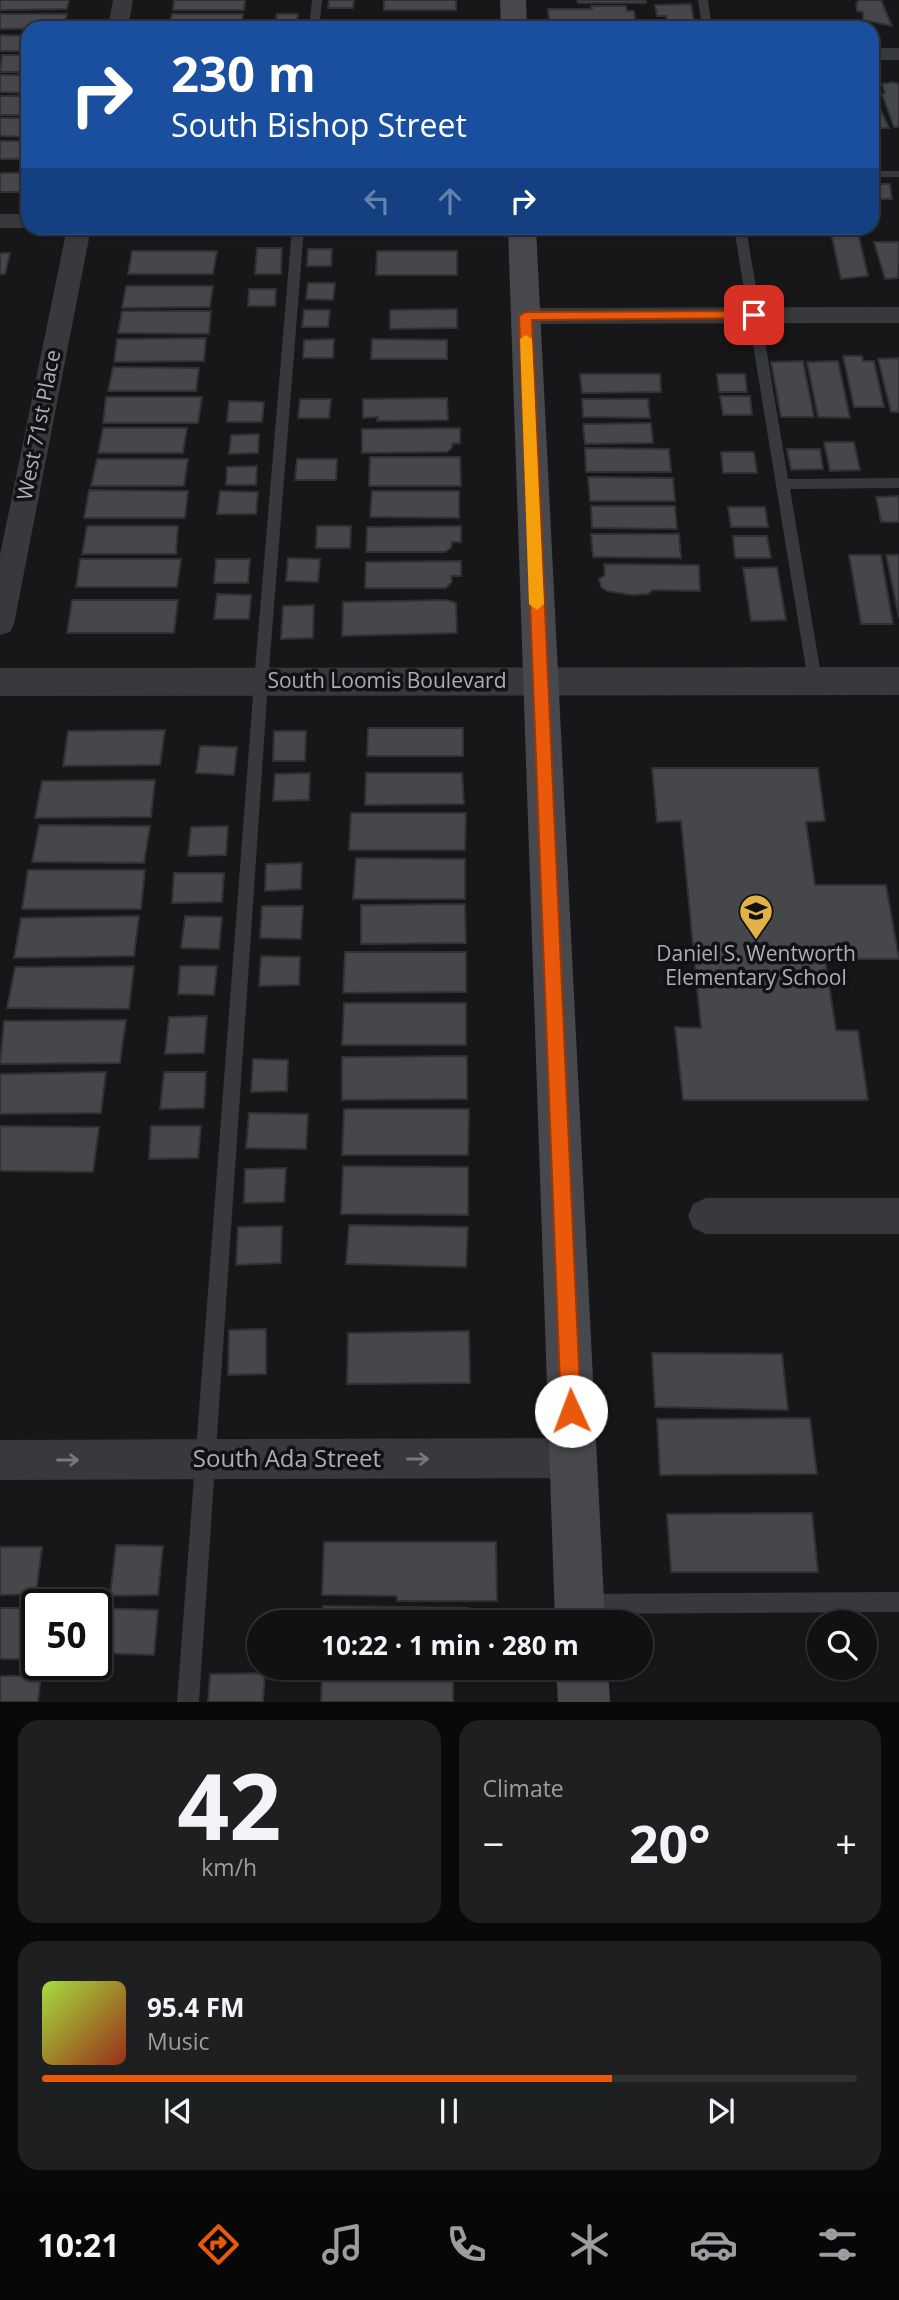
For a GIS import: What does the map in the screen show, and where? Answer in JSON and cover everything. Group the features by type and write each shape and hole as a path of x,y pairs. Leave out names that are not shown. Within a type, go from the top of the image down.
{"main road":[{"path":"513,0 514,21"},
{"path":"522,235 580,1610"},
{"path":"583,1680 584,1702"}],"street":[{"path":"119,21 123,0"},
{"path":"879,54 899,54"},
{"path":"0,221 21,221"},
{"name":"West 71st Place","path":"0,624 78,235"},
{"path":"525,316 899,315"},
{"name":"South Loomis Boulevard","path":"0,682 899,681"},
{"path":"706,1216 899,1216"},
{"name":"South Ada Street","path":"0,1460 573,1458"}],"lane":[{"path":"315,21 317,0"},
{"path":"703,0 706,21"},
{"path":"879,174 899,174"},
{"path":"188,1702 208,1459 261,682 297,235"},
{"path":"741,235 815,681"},
{"path":"782,484 899,483"},
{"path":"653,1610 899,1602"}],"building":[{"path":"0,0 69,0 67,9 0,10"},
{"path":"174,0 245,0 244,10 173,10"},
{"path":"329,0 354,0 353,8 328,8"},
{"path":"384,0 456,0 456,10 384,10"},
{"path":"577,0 646,0 646,3 578,3"},
{"path":"859,0 881,0 892,26 879,23 879,21 863,20 863,12 857,11 856,4"},
{"path":"691,4 694,21 667,21 666,16 657,16 655,5"},
{"path":"591,6 626,6 627,11 634,11 635,21 549,21 548,9 592,9"},
{"path":"0,14 67,14 65,21 21,21 21,29 0,29"},
{"path":"172,14 243,14 242,21 170,21"},
{"path":"277,14 298,14 297,21 276,21"},
{"path":"0,35 21,36 21,51 0,51"},
{"path":"2,55 21,55 21,72 0,72"},
{"path":"0,75 21,75 21,93 0,92"},
{"path":"882,84 899,84 899,127 894,127 882,94 885,93"},
{"path":"0,96 21,96 21,115 0,115"},
{"path":"879,106 889,128 879,128"},
{"path":"0,118 21,118 21,137 0,136"},
{"path":"0,141 21,141 21,159 0,159"},
{"path":"0,173 21,173 21,192 0,192"},
{"path":"879,184 890,184 892,199 879,199"},
{"path":"832,235 859,235 868,276 841,279"},
{"path":"874,242 899,242 898,278 885,279"},
{"path":"257,248 282,248 281,274 255,274"},
{"path":"308,249 332,249 331,266 307,266"},
{"path":"132,251 217,251 213,274 128,274"},
{"path":"377,251 457,251 457,275 376,275"},
{"path":"0,253 10,253 5,274 0,274"},
{"path":"308,283 335,283 333,300 306,299"},
{"path":"126,286 213,286 210,307 122,308"},
{"path":"249,289 276,289 275,306 248,306"},
{"path":"457,309 457,328 390,329 390,310"},
{"path":"304,310 330,310 328,327 302,327"},
{"path":"122,311 211,311 209,334 118,333"},
{"path":"206,338 204,361 114,362 117,339"},
{"path":"334,339 333,358 303,358 304,340"},
{"path":"372,339 447,340 447,359 371,359"},
{"path":"843,356 862,356 863,361 874,361 884,407 854,407"},
{"path":"899,358 899,412 891,412 878,359"},
{"path":"803,361 814,417 781,417 771,362"},
{"path":"838,361 850,418 818,417 807,362"},
{"path":"113,367 199,368 196,391 108,391"},
{"path":"580,374 660,374 661,392 582,393"},
{"path":"717,374 745,374 747,392 719,392"},
{"path":"720,396 750,396 752,415 723,415"},
{"path":"106,397 202,397 198,423 103,423"},
{"path":"447,398 448,420 377,421 378,417 363,418 363,399"},
{"path":"300,399 331,399 329,418 298,418"},
{"path":"582,399 648,399 650,418 583,417"},
{"path":"229,401 264,402 262,422 227,422"},
{"path":"651,423 653,443 585,444 583,424"},
{"path":"103,428 187,428 183,453 98,453"},
{"path":"460,428 460,443 452,444 452,448 447,452 362,453 362,429"},
{"path":"259,434 258,453 229,454 231,435"},
{"path":"824,442 854,442 860,470 830,471"},
{"path":"585,448 669,449 671,472 586,472"},
{"path":"787,449 820,449 823,469 791,470"},
{"path":"721,452 754,452 757,473 723,473"},
{"path":"370,457 460,457 461,486 369,486"},
{"path":"97,459 188,459 184,486 91,486"},
{"path":"297,459 337,459 336,480 295,480"},
{"path":"257,466 256,485 226,485 227,467"},
{"path":"588,477 673,478 675,501 590,501"},
{"path":"89,490 188,491 185,518 84,518"},
{"path":"220,491 258,492 256,514 217,514"},
{"path":"372,491 459,491 459,518 370,517"},
{"path":"899,496 899,522 881,522 876,497"},
{"path":"591,506 675,506 677,529 592,528"},
{"path":"728,507 765,507 768,527 731,527"},
{"path":"87,526 178,526 176,554 82,554"},
{"path":"317,526 351,526 350,548 316,548"},
{"path":"461,526 461,542 452,542 451,548 445,552 366,552 367,527"},
{"path":"591,534 679,534 681,558 593,557"},
{"path":"733,536 767,536 771,558 735,558"},
{"path":"849,555 881,555 893,624 861,624"},
{"path":"886,555 899,555 899,618"},
{"path":"288,558 320,559 318,582 286,581"},
{"path":"80,559 181,559 177,587 76,587"},
{"path":"216,559 250,559 248,583 214,583"},
{"path":"461,561 461,576 451,576 452,582 446,588 365,588 366,562"},
{"path":"604,564 699,565 700,591 653,590 648,594 632,595 607,591 601,587 599,579 605,575"},
{"path":"777,567 786,620 751,621 743,568"},
{"path":"217,594 251,595 249,619 214,619"},
{"path":"72,600 178,600 174,633 67,633"},
{"path":"446,600 456,603 457,633 342,636 343,602"},
{"path":"314,605 313,638 281,639 283,606"},
{"path":"368,728 463,728 463,756 367,756"},
{"path":"165,730 160,765 63,766 68,731"},
{"path":"274,731 306,731 305,761 273,761"},
{"path":"200,746 237,747 234,775 196,773"},
{"path":"652,768 818,768 825,821 806,822 815,885 886,885 899,959 825,959 836,1030 858,1031 868,1100 683,1100 675,1027 701,1028 681,821 657,822"},
{"path":"310,773 309,800 273,801 275,774"},
{"path":"366,773 462,773 464,804 365,805"},
{"path":"155,780 151,817 35,818 42,781"},
{"path":"351,813 466,813 465,850 349,850"},
{"path":"39,825 150,826 144,863 32,862"},
{"path":"228,826 226,855 188,856 191,827"},
{"path":"356,858 465,859 465,899 353,899"},
{"path":"302,863 301,889 265,891 266,864"},
{"path":"28,870 145,870 141,909 22,909"},
{"path":"174,873 224,873 222,902 172,903"},
{"path":"465,904 466,943 361,944 361,905"},
{"path":"262,906 303,906 301,939 260,938"},
{"path":"139,916 134,956 14,958 21,918"},
{"path":"185,916 222,917 219,949 181,948"},
{"path":"345,952 466,952 466,992 343,993"},
{"path":"261,956 300,957 299,985 259,986"},
{"path":"134,966 129,1009 7,1008 15,967"},
{"path":"180,966 217,966 214,995 178,994"},
{"path":"344,1003 466,1003 466,1045 342,1045"},
{"path":"207,1016 204,1053 165,1054 169,1017"},
{"path":"126,1020 120,1063 0,1064 4,1021"},
{"path":"467,1056 467,1099 342,1100 342,1057"},
{"path":"253,1059 288,1060 287,1091 251,1092"},
{"path":"106,1072 101,1113 0,1114 0,1074"},
{"path":"164,1072 206,1072 204,1108 160,1109"},
{"path":"344,1109 469,1109 468,1155 342,1155"},
{"path":"249,1113 308,1114 306,1149 246,1148"},
{"path":"0,1126 99,1127 93,1172 0,1171"},
{"path":"151,1126 201,1126 198,1158 149,1159"},
{"path":"343,1166 468,1167 468,1215 341,1214"},
{"path":"286,1168 284,1202 244,1203 245,1169"},
{"path":"349,1225 468,1227 466,1267 346,1264"},
{"path":"282,1226 281,1263 236,1265 238,1227"},
{"path":"266,1329 266,1374 228,1375 229,1330"},
{"path":"469,1331 470,1383 347,1384 348,1333"},
{"path":"652,1353 782,1354 788,1410 655,1407"},
{"path":"810,1418 817,1474 660,1475 657,1419"},
{"path":"812,1513 818,1572 671,1572 667,1514"},
{"path":"324,1542 496,1542 497,1601 397,1601 397,1596 322,1595"},
{"path":"116,1545 163,1546 158,1595 112,1596"},
{"path":"0,1547 42,1547 37,1589 21,1589 21,1594 0,1595"},
{"path":"323,1606 467,1608 467,1610 323,1610"},
{"path":"0,1608 21,1608 20,1659 0,1659"},
{"path":"112,1608 158,1610 154,1655 112,1654"},
{"path":"247,1673 247,1680 265,1680 263,1702 208,1702 210,1674"},
{"path":"0,1676 41,1680 38,1702 0,1702"},
{"path":"322,1680 453,1680 453,1702 321,1702"}],"slow traffic":[{"path":"526,339 537,604"}],"place":[{"name":"Daniel S. Wentworth Elementary School","path":"756,941"}],"route":[{"path":"571,1411 525,316 754,315"}]}
